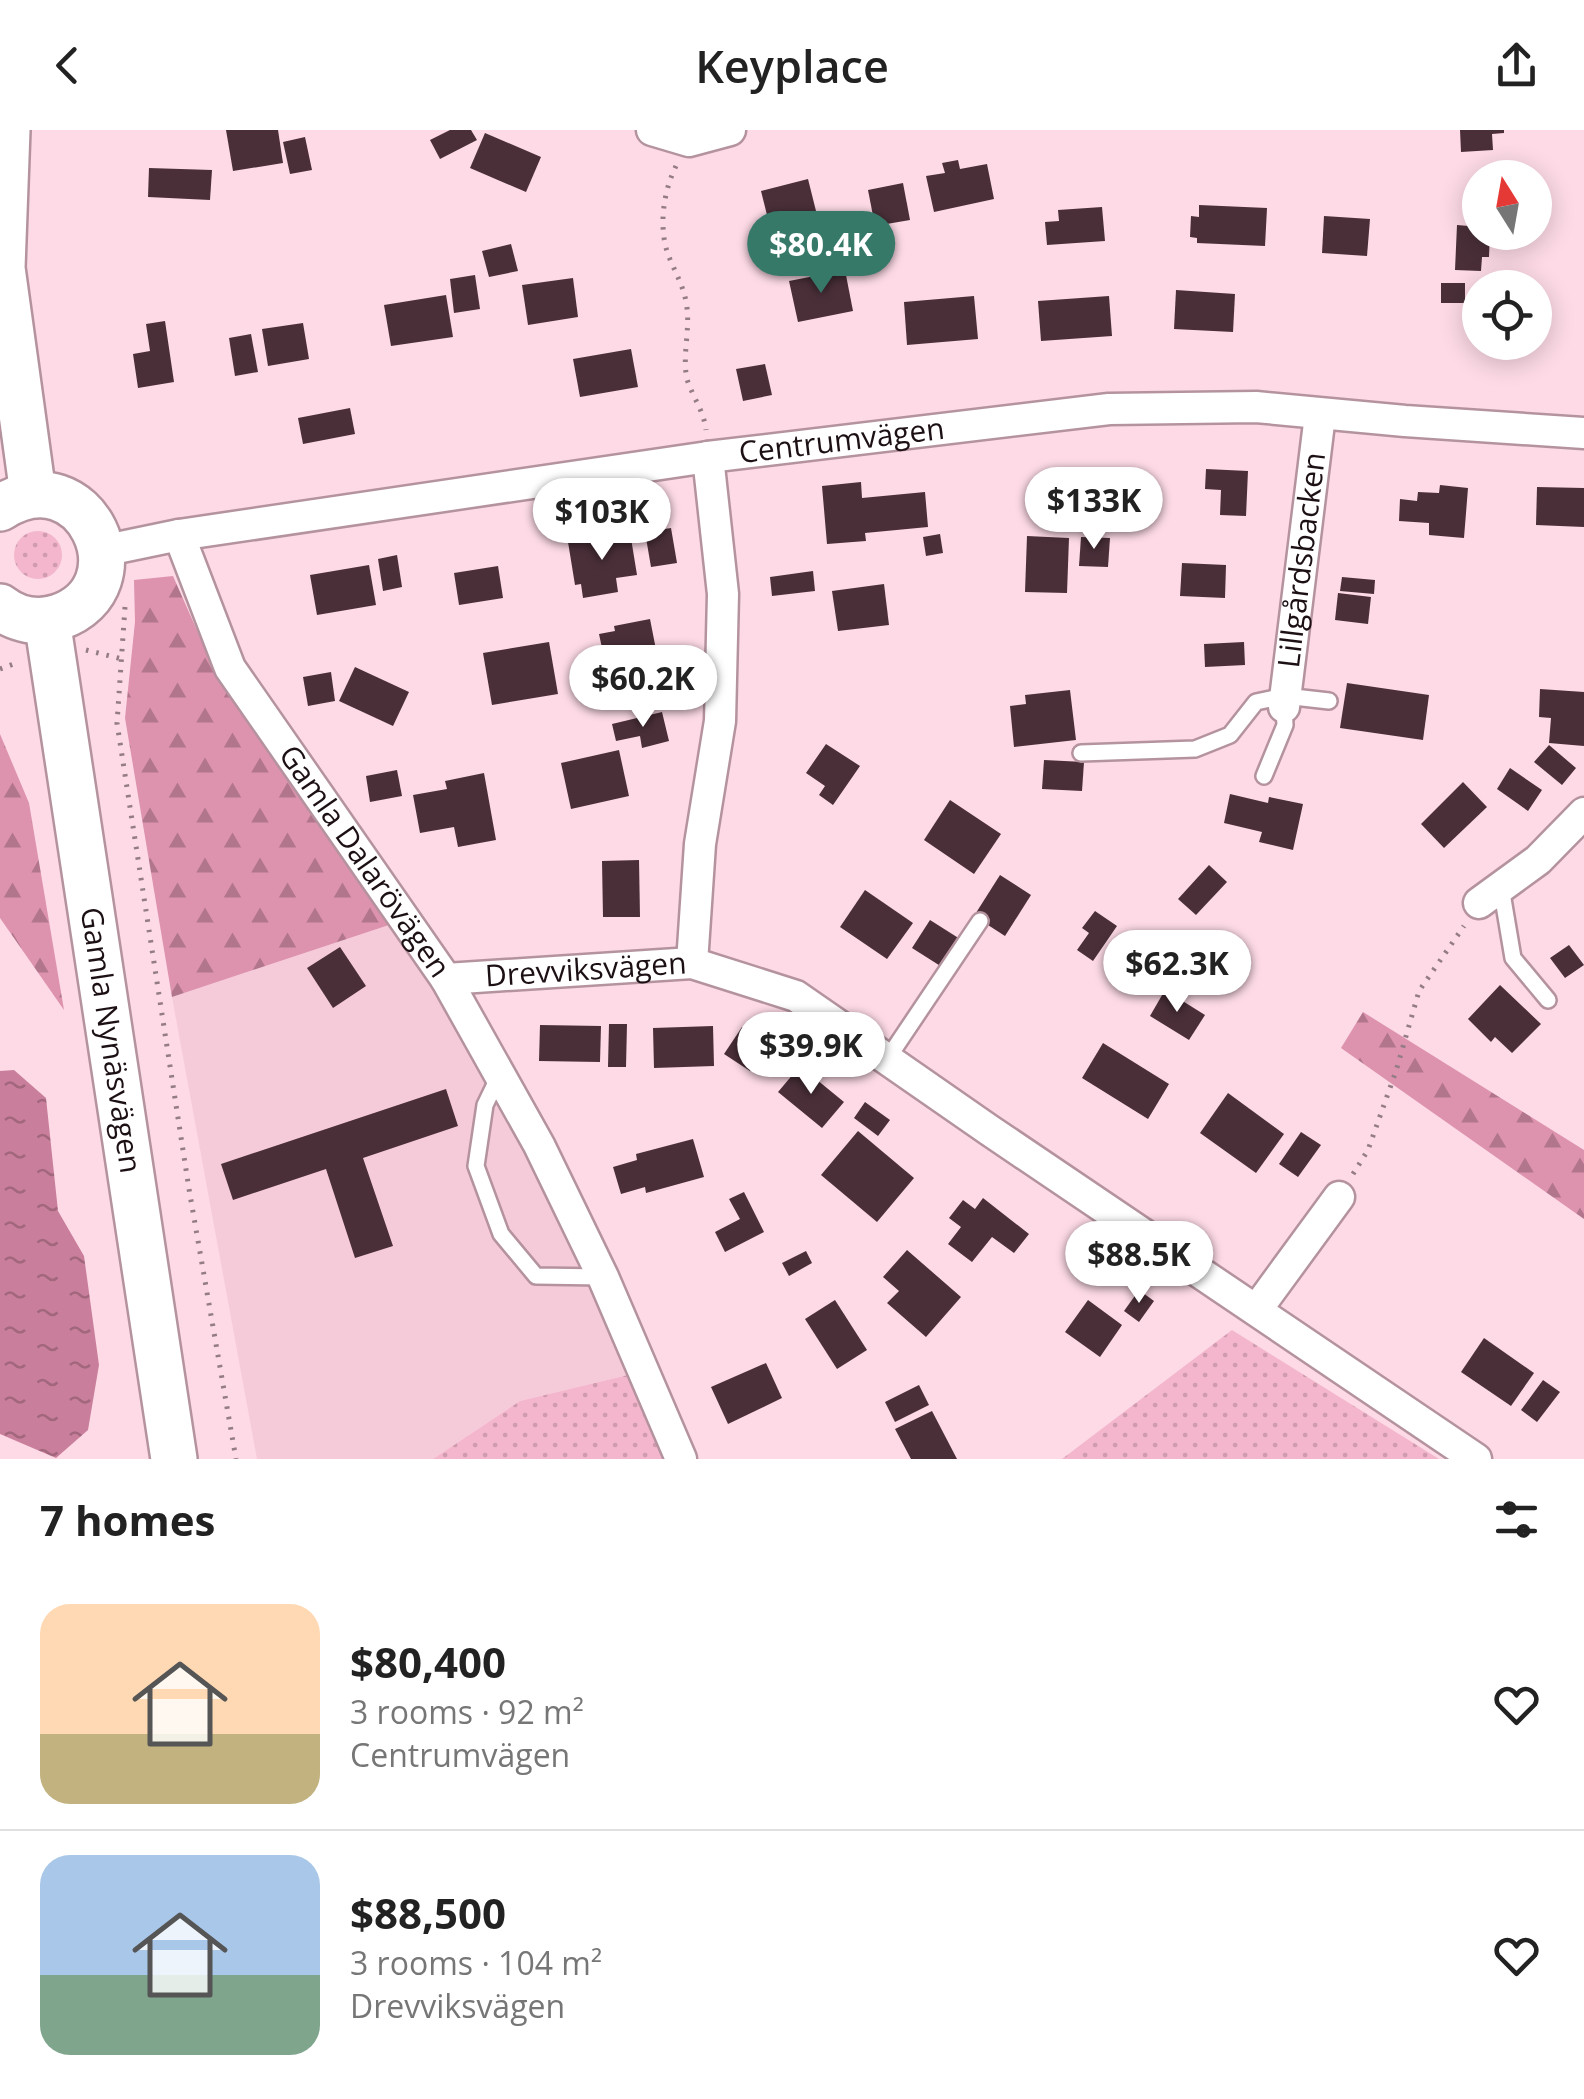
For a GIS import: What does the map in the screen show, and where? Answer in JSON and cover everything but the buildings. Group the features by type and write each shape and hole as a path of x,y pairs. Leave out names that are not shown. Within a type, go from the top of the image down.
{"street":[{"path":"0,607 27,620 47,620 70,612 89,596 100,575 102,551 95,527 79,509 58,497 17,501 2,268 7,130"},
{"path":"652,130 689,141 730,130"},
{"name":"Centrumvägen","path":"102,551 179,536 708,458 1108,409 1256,408 1584,433"},
{"name":"Lillgårdsbacken","path":"1284,701 1320,415"},
{"path":"692,963 700,844 720,721 724,594 708,458"},
{"name":"Gamla Dalarövägen","path":"179,536 230,668 446,979 539,1145 603,1276 681,1459"},
{"name":"Gamla Nynäsvägen","path":"47,620 174,1459"},
{"path":"1490,895 1538,860 1584,813"},
{"name":"Drevviksvägen","path":"446,979 692,963 796,996 1476,1459"},
{"path":"1257,1309 1338,1198"}],"lane":[{"path":"1264,776 1285,726 1284,701"},
{"path":"1081,753 1195,749 1230,735 1256,702 1329,701"},
{"path":"1490,895 1513,958 1548,1000"},
{"path":"888,1058 980,922"},
{"path":"500,1074 485,1106 476,1166 501,1234 536,1276 603,1276"}],"path":[{"path":"689,141 668,181 662,223 667,253 688,309 687,377 705,422 708,458"},
{"path":"124,600 126,618 116,722 236,1459"},
{"path":"1338,1198 1368,1150 1419,991 1490,895"}],"shaded area":[{"path":"38,531 55,538 62,555 55,572 38,579 21,572 14,555 21,538"},
{"path":"398,922 450,999 600,1307 628,1375 520,1401 433,1459 257,1459 172,997"},
{"path":"1232,1330 1439,1459 1062,1459"},
{"path":"628,1375 663,1459 433,1459 520,1401"}],"green space":[{"path":"173,576 215,671 398,922 172,997 125,718 135,622 134,580"},
{"path":"0,734 29,803 64,1010 0,918"},
{"path":"1363,1012 1584,1150 1584,1219 1341,1048"}],"water":[{"path":"14,1070 46,1098 58,1211 84,1256 99,1365 88,1430 56,1458 0,1434 0,1071"}]}
